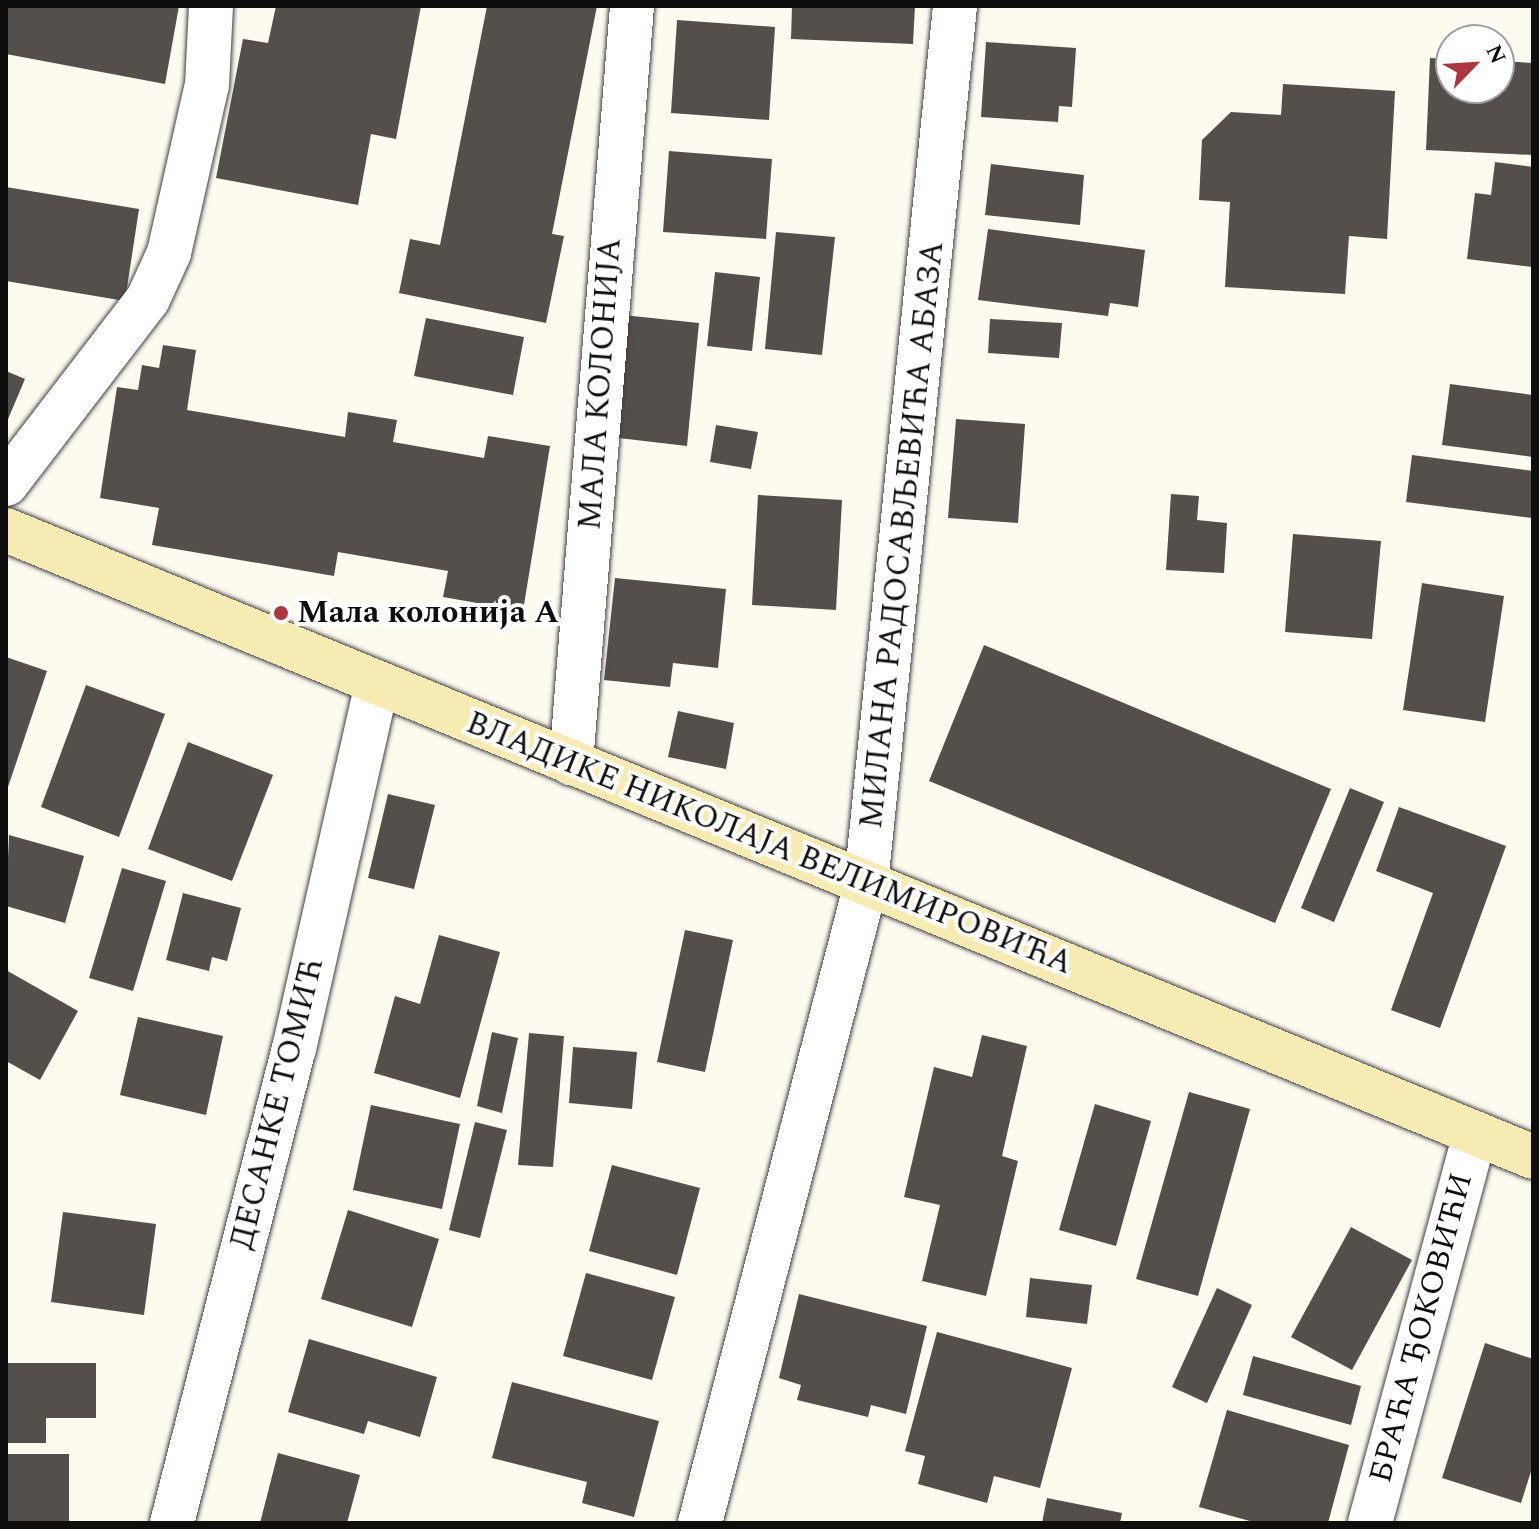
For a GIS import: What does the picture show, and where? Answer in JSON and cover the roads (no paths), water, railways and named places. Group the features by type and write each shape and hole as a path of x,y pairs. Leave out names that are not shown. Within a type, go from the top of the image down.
{"street":[{"path":"6,484 148,299 169,253 207,85 211,6"},
{"name":"МАЛА КОЛОНИЈА","path":"571,763 632,6"},
{"name":"МИЛАНА РАДОСАВЉЕВИЋА АБАЗА","path":"700,1523 866,884 955,6"},
{"name":"ВЛАДИКЕ НИКОЛАЈА ВЕЛИМИРОВИЋА","path":"6,530 1533,1157"},
{"name":"ДЕСАНКЕ ТОМИЋ","path":"172,1523 294,1049 377,683"},
{"name":"БРАЋА ЂОКОВИЋИ","path":"1370,1523 1475,1133"}],"place":[{"name":"Мала колонија А","path":"281,613"}]}
